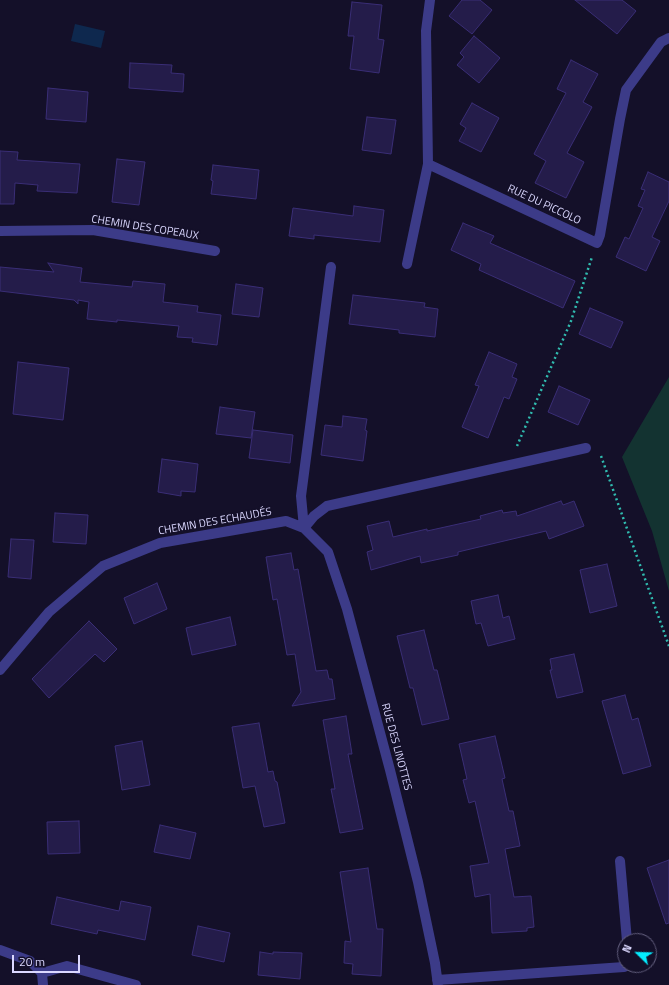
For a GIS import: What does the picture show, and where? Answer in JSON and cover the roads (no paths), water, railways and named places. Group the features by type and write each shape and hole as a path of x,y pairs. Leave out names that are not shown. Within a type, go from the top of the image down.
{"street":[{"path":"408,264 428,164 426,30 430,0"},
{"name":"RUE DU PICCOLO","path":"428,164 597,243 600,235 626,90 661,42 669,38"},
{"name":"CHEMIN DES COPEAUX","path":"0,231 93,230 215,251"},
{"path":"304,528 301,496 331,267"},
{"path":"304,528 314,516 327,506 586,448"},
{"name":"CHEMIN DES ECHAUDÉS","path":"0,670 49,612 103,566 160,543 286,521 304,528"},
{"name":"RUE DES LINOTTES","path":"304,528 328,552 347,609 396,792 418,882 437,983"},
{"path":"620,861 626,933"},
{"path":"0,950 30,961 42,973 44,985"},
{"path":"42,973 67,966 136,985"},
{"path":"437,983 617,968"}],"water":[{"path":"75,24 105,31 101,48 71,41"}]}
